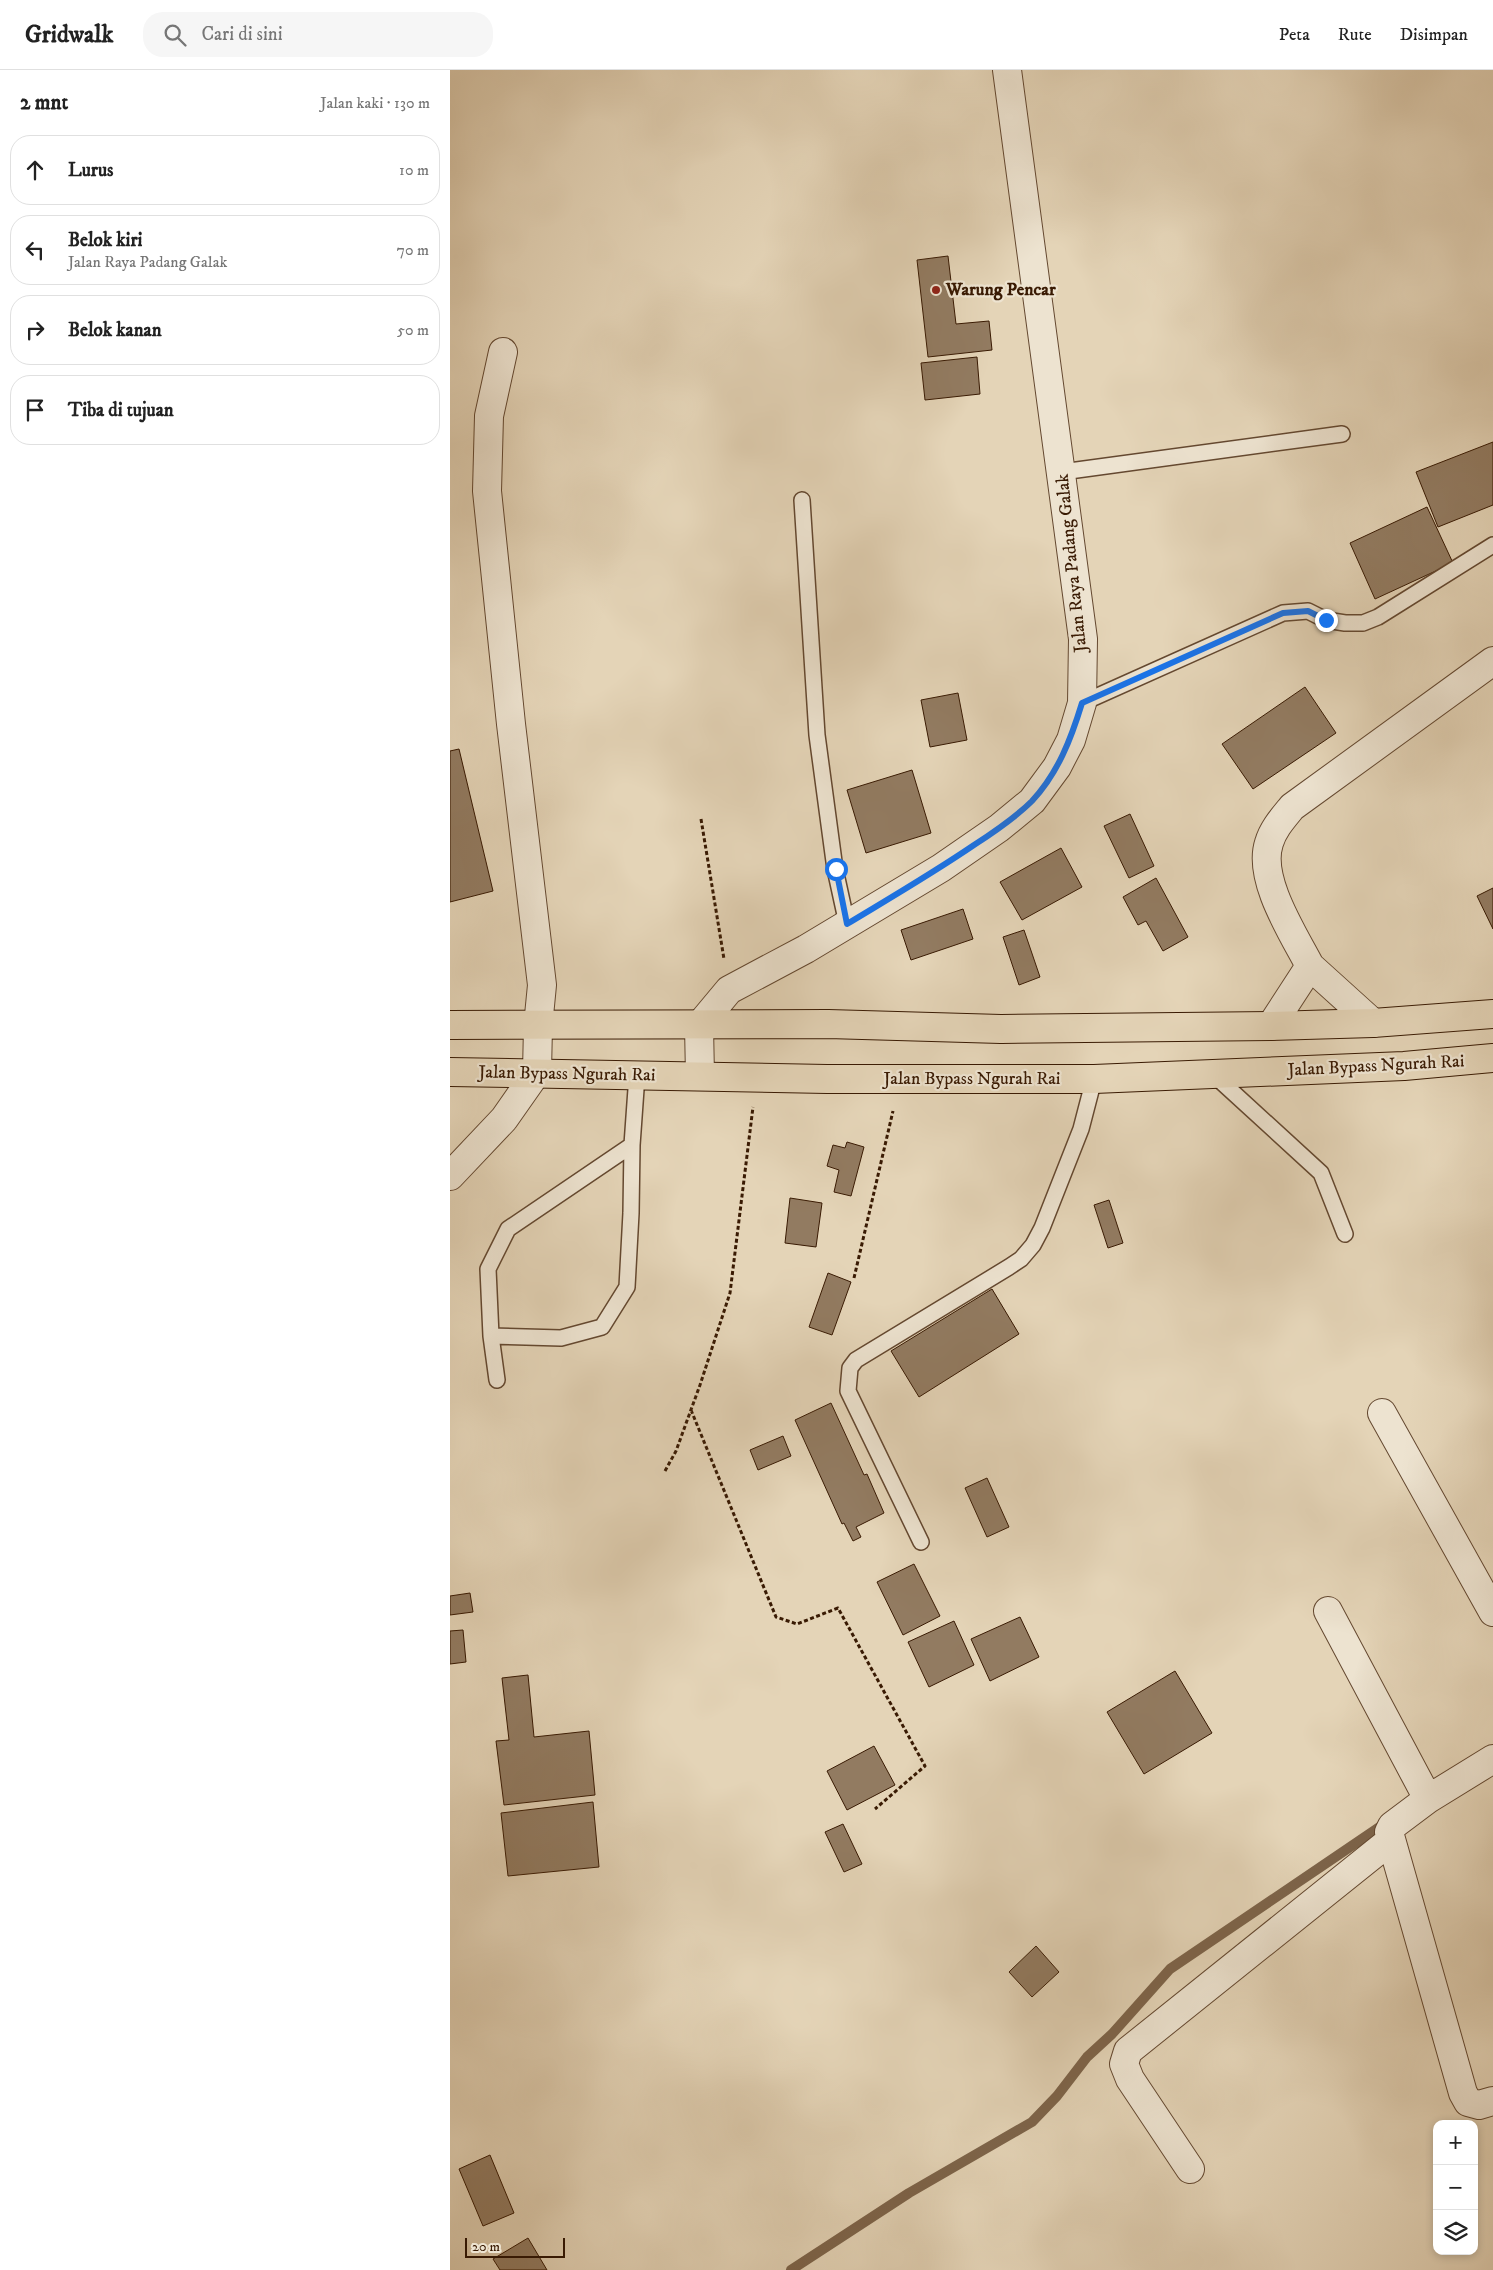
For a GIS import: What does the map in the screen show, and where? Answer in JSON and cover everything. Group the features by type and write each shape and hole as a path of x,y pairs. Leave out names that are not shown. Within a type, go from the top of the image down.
{"highway":[{"path":"450,1026 828,1024 1001,1029 1271,1026 1373,1023 1493,1014"},
{"name":"Jalan Bypass Ngurah Rai","path":"450,1072 537,1072 757,1078 1094,1079 1404,1066 1493,1058"}],"street":[{"name":"Jalan Raya Padang Galak","path":"699,1026 729,990 847,924 941,868 1000,828 1032,801 1057,767 1068,747 1082,703 1083,639 1007,70"},
{"path":"450,1176 504,1119 537,1072 538,1026 542,984 486,491 489,416 503,352"},
{"path":"1373,1023 1310,966 1270,884 1268,844 1278,824 1292,807 1493,662"},
{"path":"1271,1026 1310,966"},
{"path":"699,1026 700,1076"},
{"path":"1382,1413 1493,1612"},
{"path":"1328,1611 1428,1799"},
{"path":"1493,1759 1428,1799 1392,1826 1389,1832 1462,2093 1468,2102 1479,2105 1493,2101"},
{"path":"1190,2168 1130,2079 1124,2064 1128,2051 1390,1841"}],"lane":[{"path":"1062,472 1342,434"},
{"path":"802,500 817,736 836,869 847,924"},
{"path":"1082,703 1283,613 1308,611 1326,620 1345,623 1363,623 1378,618 1493,545"},
{"path":"1213,1073 1320,1173 1345,1234"},
{"path":"492,1336 560,1338 602,1327 627,1287 632,1145 638,1076"},
{"path":"920,1542 848,1391 850,1368 856,1360 1021,1259 1033,1245 1042,1228 1081,1129 1094,1079"},
{"path":"497,1380 488,1269 508,1229 632,1145"}],"path":[{"path":"701,819 729,990"},
{"path":"665,1471 676,1451 691,1410 730,1293 757,1078"},
{"path":"854,1278 901,1079"},
{"path":"691,1410 776,1617 797,1624 838,1608 925,1766 875,1809"}],"building":[{"name":"Warung Pencar","path":"948,256 956,324 989,321 992,350 928,357 917,260"},
{"path":"977,357 980,394 925,400 921,363"},
{"path":"1493,442 1493,505 1438,527 1416,472"},
{"path":"1427,507 1453,563 1375,599 1350,543"},
{"path":"1305,687 1336,733 1253,789 1222,744"},
{"path":"958,693 967,740 930,747 921,700"},
{"path":"459,749 493,891 450,902 450,751"},
{"path":"912,770 931,833 866,853 847,790"},
{"path":"1130,814 1154,866 1129,878 1104,826"},
{"path":"1061,848 1082,887 1022,920 1000,882"},
{"path":"1156,878 1188,937 1163,951 1146,921 1138,925 1123,897"},
{"path":"1493,888 1493,929 1477,896"},
{"path":"963,909 973,939 911,960 901,930"},
{"path":"1024,930 1040,977 1019,985 1003,937"},
{"path":"847,1142 864,1147 851,1196 834,1192 839,1170 827,1166 833,1145 845,1148"},
{"path":"790,1198 822,1203 816,1247 785,1243"},
{"path":"1109,1200 1123,1243 1108,1248 1094,1205"},
{"path":"828,1273 851,1282 832,1335 809,1327"},
{"path":"992,1289 1019,1334 919,1397 891,1351"},
{"path":"831,1403 864,1475 867,1474 884,1513 856,1527 861,1537 853,1541 844,1523 842,1524 795,1420"},
{"path":"783,1436 791,1456 758,1470 750,1450"},
{"path":"987,1478 1009,1527 987,1537 965,1488"},
{"path":"914,1564 940,1616 903,1635 877,1582"},
{"path":"470,1593 473,1612 450,1615 450,1596"},
{"path":"1020,1617 1039,1657 990,1681 971,1639"},
{"path":"954,1621 974,1665 929,1687 908,1642"},
{"path":"463,1630 466,1662 450,1664 450,1631"},
{"path":"1175,1671 1212,1733 1144,1774 1107,1712"},
{"path":"528,1675 534,1737 589,1731 595,1795 504,1805 496,1741 509,1740 502,1678"},
{"path":"874,1746 895,1785 847,1810 827,1771"},
{"path":"593,1802 599,1867 508,1876 501,1813"},
{"path":"843,1824 862,1864 844,1872 825,1832"},
{"path":"1036,1946 1059,1972 1032,1997 1009,1972"},
{"path":"490,2155 514,2213 483,2226 459,2169"},
{"path":"528,2238 547,2270 500,2270 493,2259"}],"waterway":[{"path":"791,2270 909,2193 1032,2122 1057,2096 1087,2057 1112,2034 1170,1969 1387,1822"}],"place":[{"name":"Warung Pencar","path":"936,290"}],"route":[{"path":"836,869 847,924 941,868 1000,828 1032,801 1057,767 1071,740 1082,703 1272,620 1283,613 1308,611 1326,620"}]}
